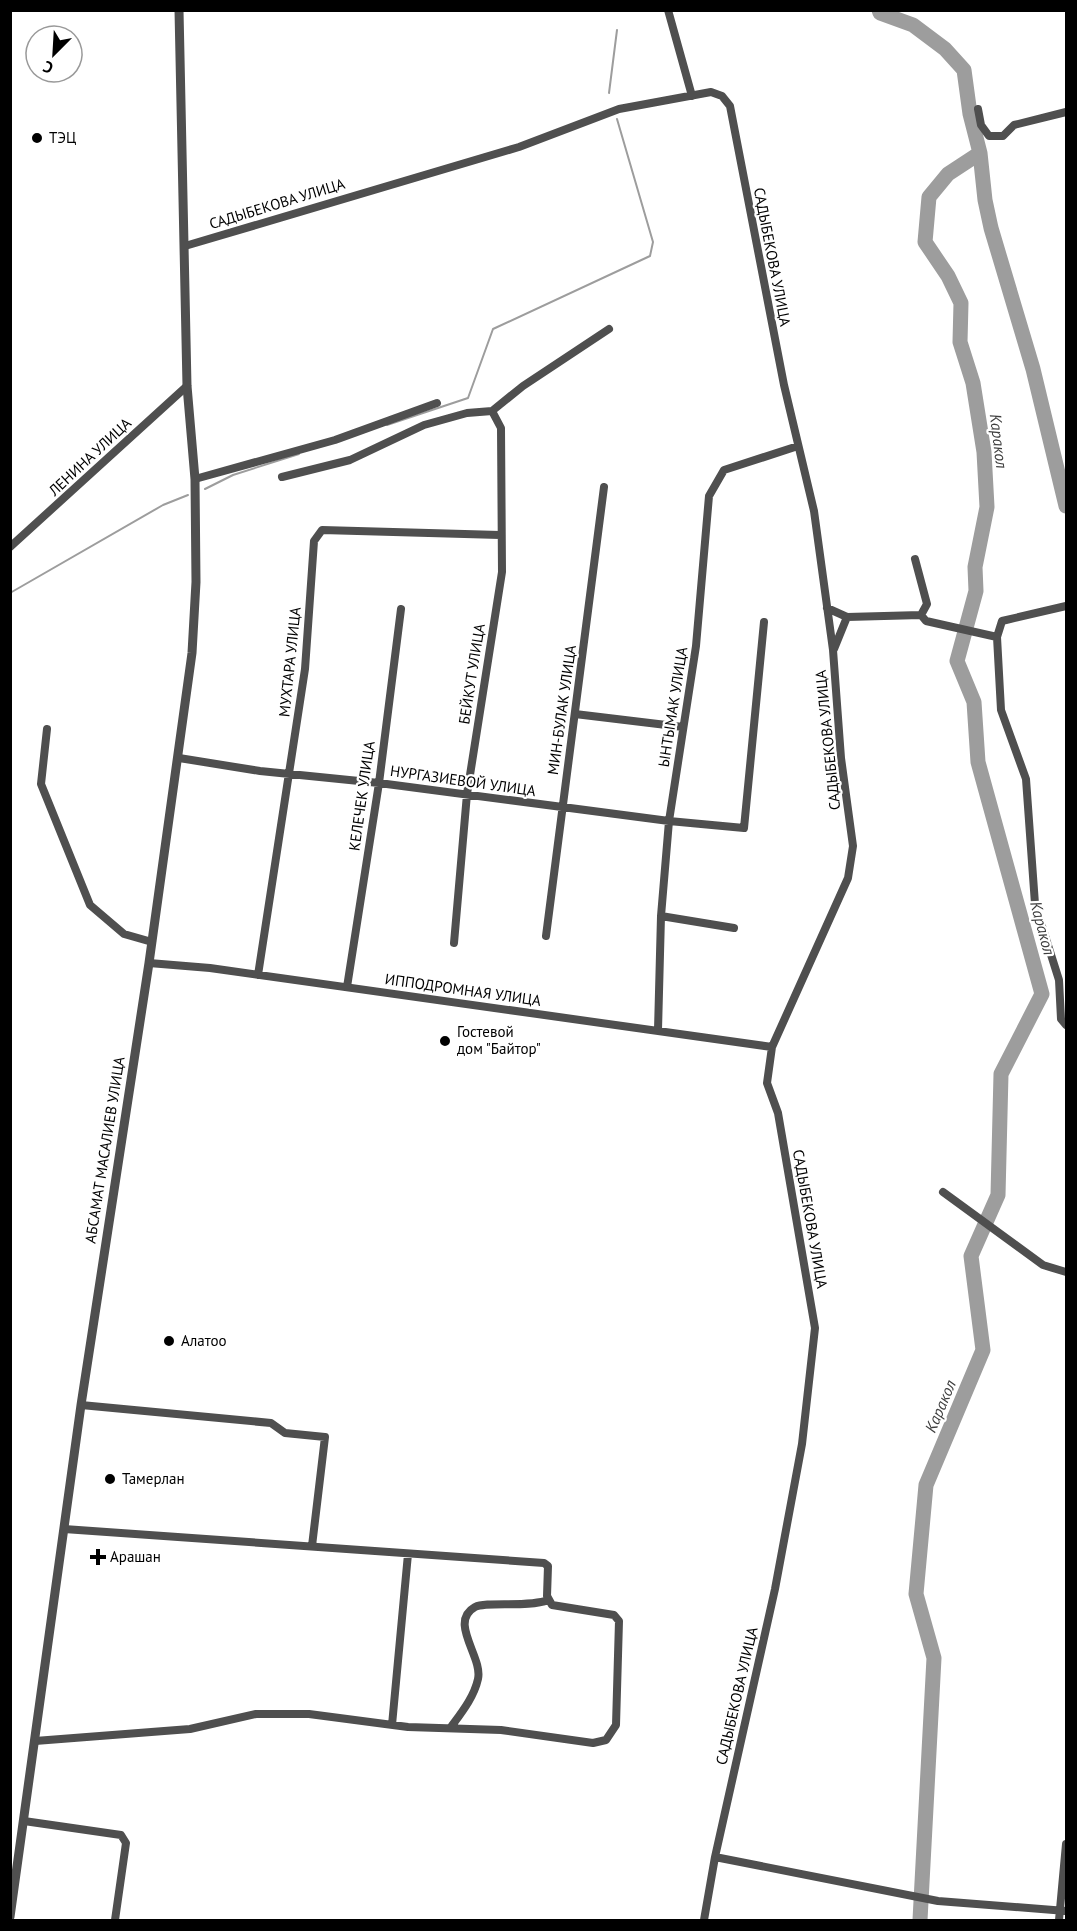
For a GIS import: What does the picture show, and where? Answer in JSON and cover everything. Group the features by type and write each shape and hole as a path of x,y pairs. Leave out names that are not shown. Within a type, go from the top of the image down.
{"street":[{"name":"АБСАМАТ МАСАЛИЕВ УЛИЦА","path":"10,1917 81,1405 179,758 193,641 196,582 195,479 187,386 179,10"},
{"path":"668,10 692,96"},
{"name":"САДЫБЕКОВА УЛИЦА","path":"185,246 519,147 619,110 711,92 722,96 730,106 798,446 814,511 833,650 841,758 853,846 848,878 772,1047 767,1083 778,1113 815,1328 802,1444 775,1589 715,1857 704,1920"},
{"path":"978,109 981,125 989,136 1003,136 1014,125 1034,122 1066,112"},
{"path":"282,477 350,460 424,424 467,413 492,411 523,386 609,329"},
{"name":"ЛЕНИНА УЛИЦА","path":"10,547 187,386"},
{"path":"195,479 335,440 437,403"},
{"name":"БЕЙКУТ УЛИЦА","path":"454,943 467,795 502,572 504,546 500,536 501,428 492,411"},
{"name":"ЫНТЫМАК УЛИЦА","path":"658,1030 661,916 669,821 696,646 710,496 724,470 798,446"},
{"name":"МИН-БУЛАК УЛИЦА","path":"546,936 604,487"},
{"name":"МУХТАРА УЛИЦА","path":"258,975 305,669 314,541 322,530 500,536"},
{"path":"915,559 927,604 921,615"},
{"path":"1066,606 1002,621 998,637 1001,710 1026,779 1035,904 1059,981 1061,1019 1066,1026"},
{"path":"827,608 847,617 921,615"},
{"name":"КЕЛЕЧЕК УЛИЦА","path":"347,987 379,783 401,609"},
{"path":"921,615 926,621 998,637"},
{"path":"833,650 847,617"},
{"name":"НУРГАЗИЕВОЙ УЛИЦА","path":"179,758 260,771 288,772 669,821 744,828 764,622"},
{"path":"575,714 683,727"},
{"path":"47,729 41,784 90,905 124,934 152,942"},
{"path":"661,916 734,928"},
{"name":"ИППОДРОМНАЯ УЛИЦА","path":"149,963 347,987 772,1047"},
{"path":"943,1192 1043,1265 1066,1272"},
{"path":"81,1405 271,1423 285,1433 325,1437 312,1546"},
{"path":"35,1741 190,1729 256,1714 309,1714 392,1725 501,1730 593,1743 606,1740 616,1725 619,1621 614,1615 555,1607 548,1600 548,1569 544,1563 64,1528"},
{"path":"392,1725 408,1554"},
{"path":"451,1727 470,1700 478,1678 477,1657 465,1634 469,1613 478,1606 516,1606 548,1600"},
{"path":"24,1821 121,1835 126,1843 116,1920"},
{"path":"1059,1920 1063,1911 1066,1844"},
{"path":"715,1857 904,1896 1063,1911"}],"waterway":[{"path":"879,10 880,13 913,25 945,49 964,70 991,228 1033,369 1066,506"},
{"path":"609,93 617,30"},
{"path":"387,425 468,398 493,329 650,256 653,242 617,119"},
{"name":"Каракол","path":"920,1920 934,1658 916,1594 926,1485 983,1350 971,1256 998,1195 1001,1074 1042,994 978,762 974,702 957,661 976,591 975,567 987,507 984,452 973,383 960,342 961,303 948,276 925,242 929,197 948,174 980,153"},
{"path":"205,489 233,475 299,454"},
{"path":"10,593 163,505 188,495"}],"place":[{"name":"ТЭЦ","path":"37,138"},
{"name":"Гостевой дом \"Байтор\"","path":"445,1041"},
{"name":"Алатоо","path":"169,1341"},
{"name":"Тамерлан","path":"110,1479"},
{"name":"Арашан","path":"98,1557"}]}
